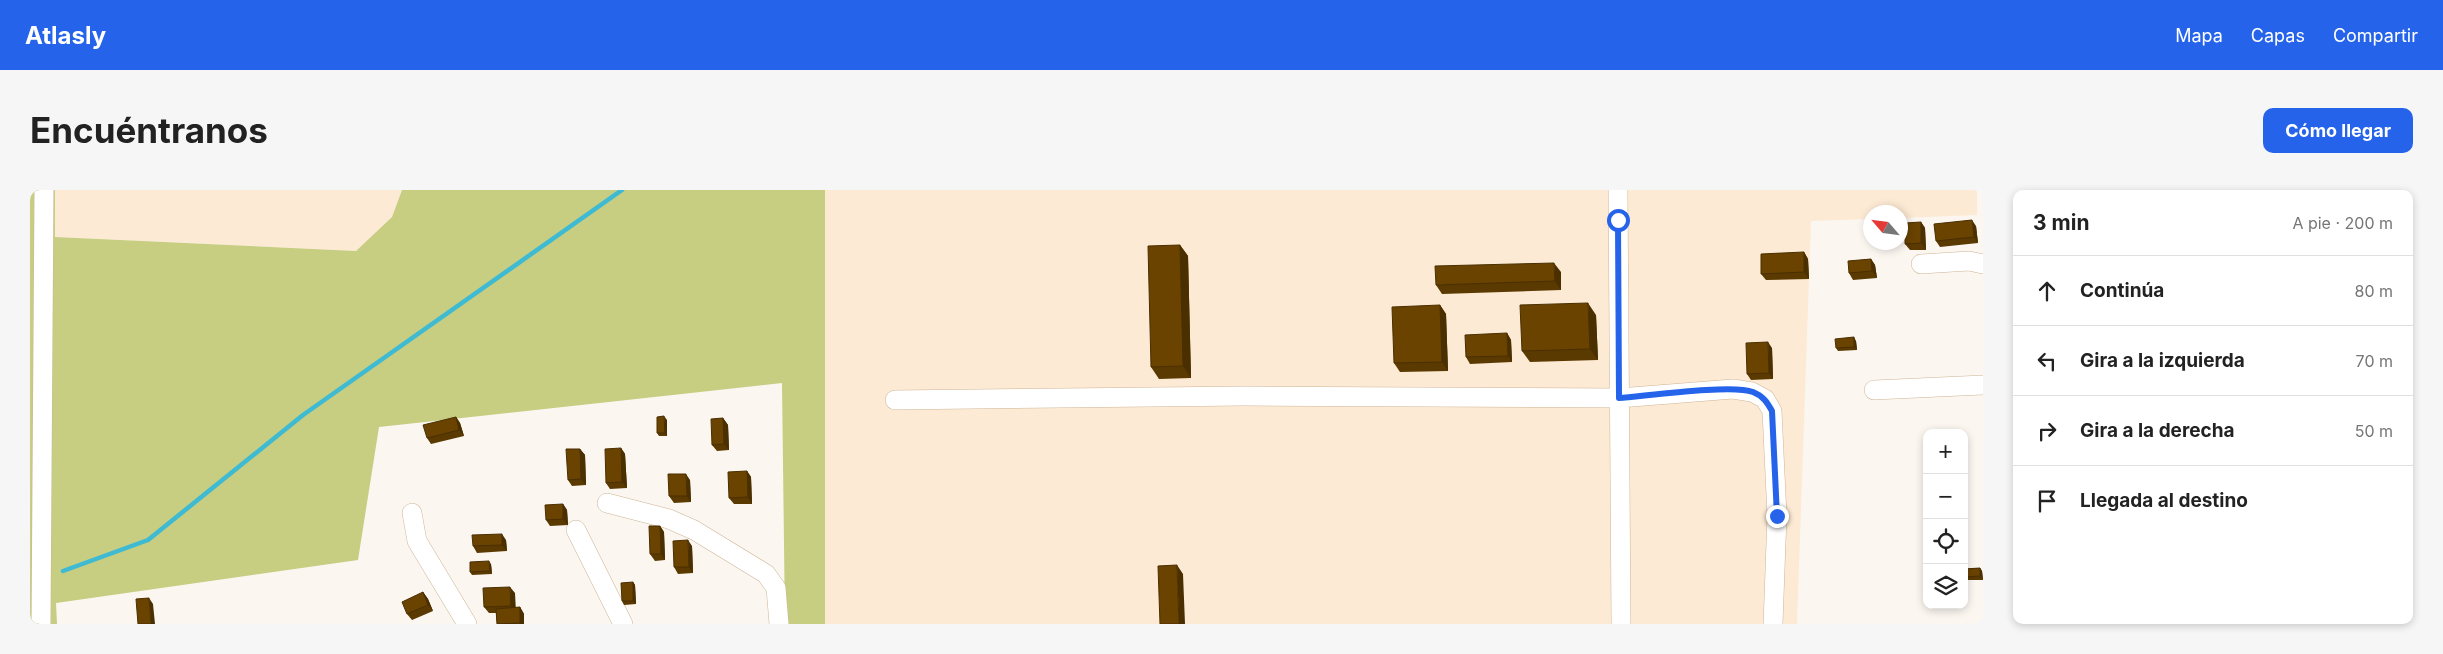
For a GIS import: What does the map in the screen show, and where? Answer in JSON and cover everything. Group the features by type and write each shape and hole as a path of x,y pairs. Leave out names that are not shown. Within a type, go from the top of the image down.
{"street":[{"path":"41,624 44,190"},
{"path":"1618,190 1621,624"},
{"path":"1921,264 1969,261 1983,264"},
{"path":"1874,390 1983,385"},
{"path":"895,400 1245,396 1619,398 1733,389 1752,392 1764,399 1772,411 1777,516 1773,624"},
{"path":"607,503 669,519 694,530 766,574 776,588 780,624"},
{"path":"412,513 417,541 467,624"},
{"path":"576,530 623,624"}],"shaded area":[{"path":"55,190 402,190 392,217 356,251 54,237"},
{"path":"825,190 1977,190 1977,215 1908,218 1908,205 1863,205 1863,219 1811,221 1797,624 825,624"}],"green space":[{"path":"30,190 55,190 55,237 356,251 392,217 402,190 825,190 825,624 785,624 782,383 379,427 358,560 56,603 57,624 30,624"}],"building":[{"path":"1972,220 1974,237 1936,241 1934,224"},
{"path":"1921,222 1921,243 1908,244 1908,223"},
{"path":"1180,245 1183,366 1151,367 1148,246"},
{"path":"1804,252 1804,272 1761,274 1761,254"},
{"path":"1871,259 1872,271 1849,273 1848,261"},
{"path":"1554,263 1555,281 1436,285 1435,266"},
{"path":"1588,303 1590,349 1522,351 1520,305"},
{"path":"1440,305 1442,362 1394,363 1392,307"},
{"path":"1507,333 1508,356 1466,357 1465,335"},
{"path":"1854,337 1854,347 1836,348 1835,339"},
{"path":"1768,342 1769,373 1747,374 1746,343"},
{"path":"664,416 665,433 657,433 657,417"},
{"path":"456,417 459,430 427,438 423,425"},
{"path":"723,418 724,444 712,445 711,419"},
{"path":"621,448 622,482 606,483 605,449"},
{"path":"566,449 580,449 581,479 568,480"},
{"path":"747,471 748,497 729,498 728,472"},
{"path":"668,474 686,474 687,496 669,496"},
{"path":"563,504 563,519 546,520 545,505"},
{"path":"649,526 660,526 661,554 650,554"},
{"path":"502,534 502,545 473,546 472,535"},
{"path":"688,540 689,567 674,567 673,541"},
{"path":"489,561 490,571 470,572 470,562"},
{"path":"1177,565 1179,624 1160,624 1158,566"},
{"path":"1980,568 1980,576 1968,577 1968,569"},
{"path":"633,582 633,601 622,601 621,583"},
{"path":"510,587 511,606 484,607 483,588"},
{"path":"423,592 428,605 407,614 402,602"},
{"path":"149,598 151,624 138,624 136,599"},
{"path":"520,607 520,623 497,624 496,609"}],"waterway":[{"path":"63,571 148,540 303,415 622,190"}],"route":[{"path":"1618,220 1619,398 1733,389 1752,392 1764,399 1772,411 1777,516"}]}
